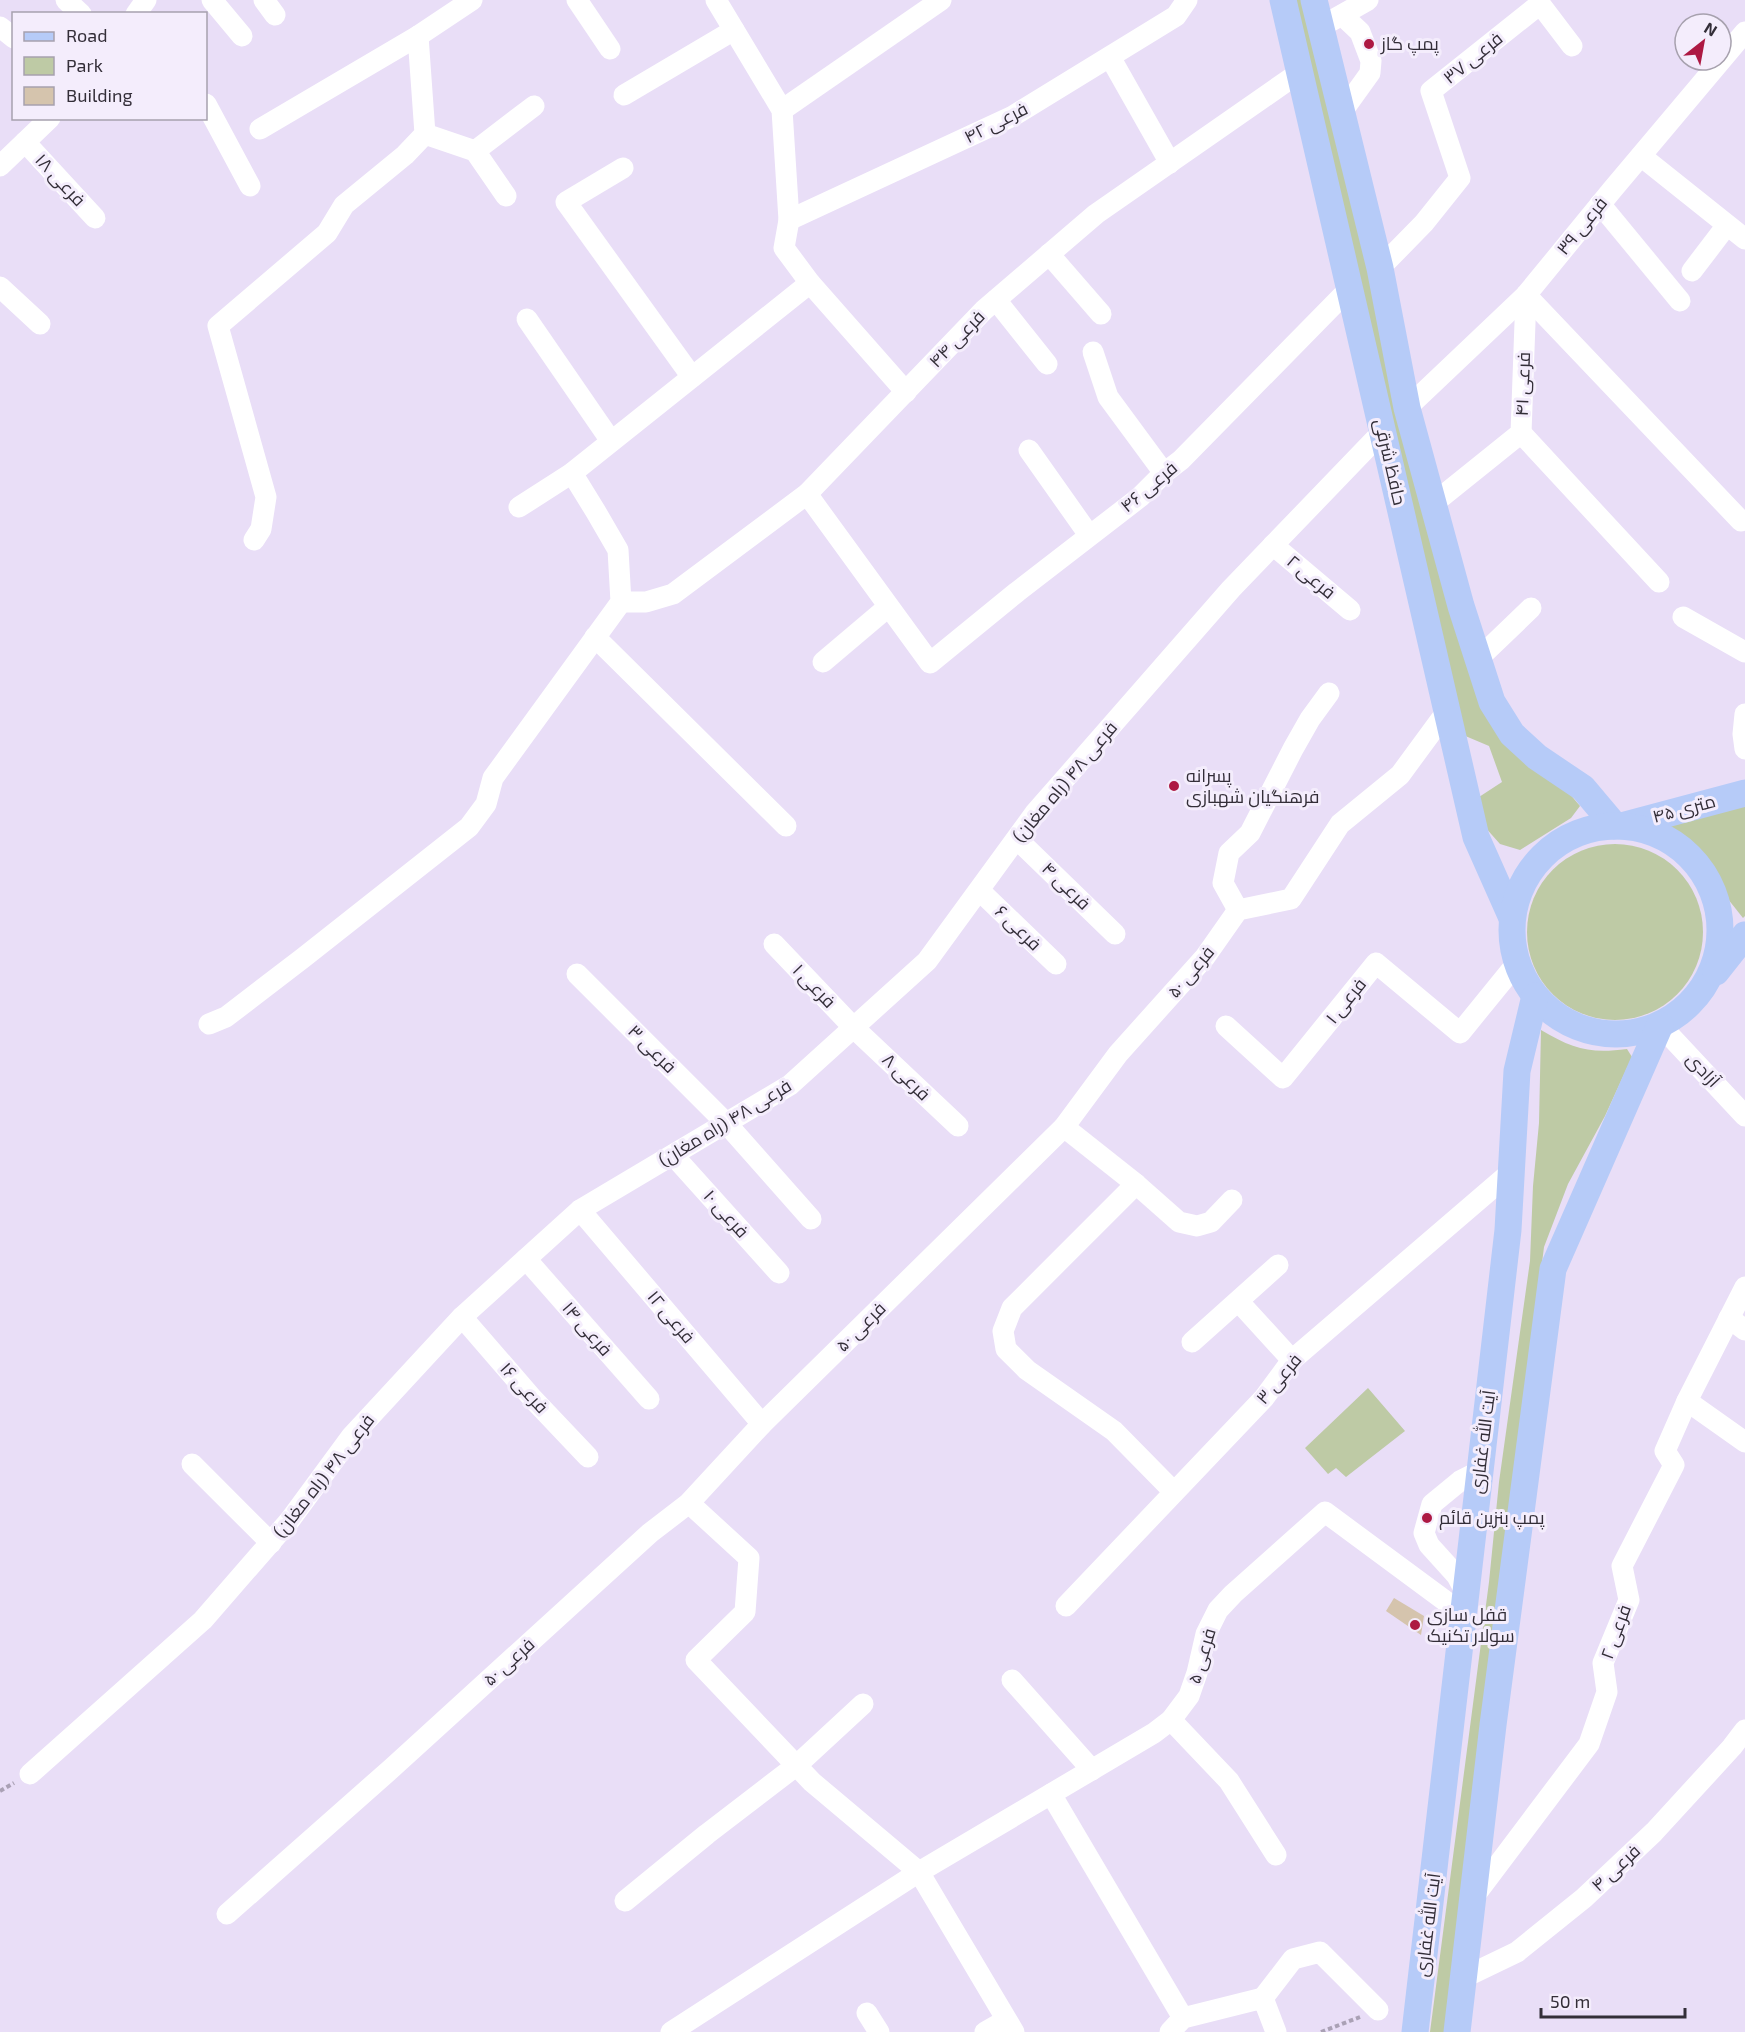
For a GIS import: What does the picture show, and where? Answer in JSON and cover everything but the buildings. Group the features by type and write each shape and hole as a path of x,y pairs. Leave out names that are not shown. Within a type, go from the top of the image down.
{"main road":[{"name":"حافظ شرقی","path":"1283,0 1476,837 1512,918"},
{"name":"حافظ شرقی","path":"1314,0 1331,21 1342,112 1380,268 1407,408 1461,606 1492,702 1512,734 1537,757 1583,788 1619,826"},
{"name":"۴۵ متری","path":"1619,826 1745,793"},
{"path":"1705,987 1719,954 1720,918 1710,884 1689,855 1659,834 1619,826 1592,829 1562,840 1538,861 1521,888 1512,918 1512,941 1517,963 1524,980 1535,996 1555,1015 1580,1028 1606,1034 1634,1033 1660,1025 1685,1009 1705,987 1745,935"},
{"name":"آیت الله غفاری","path":"1415,2032 1508,1230 1517,1071 1535,996"},
{"path":"1457,2032 1493,1725 1553,1269 1660,1025"}],"street":[{"path":"66,0 79,12"},
{"path":"137,12 146,0"},
{"path":"212,0 242,36"},
{"path":"260,129 418,36 471,0"},
{"path":"577,0 610,49"},
{"path":"716,0 782,110 789,220 784,249 810,283 906,392"},
{"path":"782,110 940,0"},
{"name":"فرعی ۴۲","path":"789,220 1013,117 1176,16 1188,0"},
{"path":"1331,21 1368,0"},
{"name":"فرعی ۳۷","path":"1380,268 1424,223 1460,178 1431,91 1540,4 1572,46"},
{"path":"1331,21 1360,32 1371,61 1370,73 1342,112"},
{"path":"0,27 12,36"},
{"path":"624,95 734,30"},
{"name":"فرعی ۳۹","path":"1407,408 1526,296 1745,32"},
{"path":"254,540 261,529 266,497 218,326 327,233 344,205 405,155 425,134 418,36"},
{"path":"1110,57 1170,163"},
{"name":"فرعی ۴۴","path":"621,602 646,602 673,594 807,494 984,310 1049,254 1096,214 1300,72"},
{"path":"207,106 250,186"},
{"path":"476,151 534,106"},
{"path":"0,166 48,120"},
{"path":"425,134 476,151 507,196"},
{"name":"فرعی ۱۸","path":"25,142 95,218"},
{"path":"1641,156 1745,239"},
{"path":"623,168 566,202 692,377"},
{"path":"1600,204 1680,301"},
{"path":"1692,271 1727,225"},
{"path":"1049,254 1101,314"},
{"path":"519,507 572,473 810,283"},
{"path":"0,287 40,324"},
{"name":"فرعی ۴۶","path":"888,607 930,663 1089,535 1140,497 1181,460 1350,288"},
{"path":"1526,296 1741,521"},
{"name":"فرعی ۴۱","path":"1434,503 1521,433 1526,296"},
{"path":"996,300 1047,364"},
{"path":"527,319 611,441"},
{"path":"1093,352 1108,397 1164,473"},
{"name":"فرعی ۴۸ (راه مغان)","path":"30,1774 203,1620 290,1520 351,1437 462,1317 580,1210 790,1085 927,962 1049,798 1231,589 1383,431"},
{"path":"1521,433 1659,582"},
{"path":"1029,450 1089,535"},
{"path":"209,1024 226,1017 469,826 486,804 493,778 621,602 618,550 572,473"},
{"path":"807,494 888,607 823,662"},
{"name":"فرعی ۲","path":"1273,545 1350,610"},
{"path":"1478,659 1531,608"},
{"path":"1683,617 1745,652"},
{"path":"595,637 786,826"},
{"path":"1329,693 1310,719 1293,749 1250,833 1229,854 1223,883 1238,910 1291,899 1340,824 1400,775 1447,711"},
{"path":"1745,714 1743,734 1745,748"},
{"name":"فرعی ۴","path":"1017,839 1115,934"},
{"name":"فرعی ۶","path":"980,891 1056,964"},
{"name":"فرعی ۵۰","path":"227,1914 392,1768 650,1533 689,1503 762,1424 1064,1127 1118,1054 1205,957 1238,910"},
{"name":"فرعی ۱","path":"774,944 854,1028"},
{"name":"فرعی ۱","path":"1226,1026 1283,1078 1376,963 1460,1033 1517,963"},
{"name":"فرعی ۳","path":"577,974 726,1123 811,1220"},
{"name":"آزادی","path":"1660,1025 1745,1116"},
{"name":"فرعی ۸","path":"854,1028 958,1126"},
{"path":"1064,1127 1136,1184 1179,1222 1197,1226 1211,1222 1232,1200"},
{"name":"فرعی ۱۰","path":"673,1155 779,1273"},
{"name":"فرعی ۳","path":"1066,1606 1264,1398 1292,1360 1511,1172"},
{"path":"1136,1184 1012,1308 1003,1331 1006,1348 1027,1370 1114,1431 1174,1492"},
{"name":"فرعی ۱۲","path":"580,1210 762,1424"},
{"name":"فرعی ۱۴","path":"526,1259 649,1399"},
{"path":"1192,1342 1239,1302 1278,1264"},
{"name":"فرعی ۲","path":"1473,1898 1589,1744 1607,1692 1603,1663 1629,1600 1622,1566 1674,1465 1665,1451 1687,1401 1737,1324 1745,1287"},
{"path":"1239,1302 1292,1360"},
{"name":"فرعی ۱۶","path":"462,1317 533,1399 588,1457"},
{"path":"1687,1401 1745,1442"},
{"path":"192,1464 271,1543"},
{"path":"1465,1603 1456,1576 1429,1545 1424,1533 1432,1504 1460,1482 1480,1471"},
{"path":"689,1503 749,1558 745,1612 696,1660 812,1782 920,1872 1010,2026 985,2032"},
{"name":"فرعی ۵","path":"671,2032 920,1872 1154,1733 1171,1720 1189,1696 1206,1634 1218,1610 1325,1512 1465,1603"},
{"path":"1012,1680 1092,1770"},
{"path":"625,1901 707,1834 798,1765 863,1704"},
{"path":"1171,1720 1229,1781 1276,1855"},
{"name":"فرعی ۴","path":"1463,1978 1517,1952 1584,1898 1654,1832 1745,1730"},
{"path":"1051,1794 1176,2025 1263,1998 1293,1959 1320,1952 1378,2010"},
{"path":"1263,1998 1276,2032"},
{"path":"867,2013 879,2032"}],"green space":[{"path":"1293,0 1307,0 1480,703 1580,806 1571,818 1520,850 1500,844 1484,826 1479,797 1502,782 1489,746 1463,735"},
{"path":"1745,804 1745,916 1743,918 1667,822"},
{"path":"1615,844 1649,851 1664,859 1677,870 1688,883 1696,898 1703,932 1696,966 1688,981 1677,994 1664,1005 1649,1013 1615,1020 1581,1013 1566,1005 1553,994 1542,981 1534,966 1527,932 1534,898 1542,883 1553,870 1566,859 1581,851"},
{"path":"1541,1030 1563,1042 1582,1048 1602,1051 1627,1049 1632,1057 1605,1116 1568,1184 1544,1247 1446,2032 1430,2032 1489,1582 1499,1482 1530,1261 1533,1186 1539,1123"},
{"path":"1368,1388 1405,1431 1346,1477 1336,1468 1328,1474 1305,1448"}],"place":[{"name":"پمپ گاز","path":"1369,44"},
{"name":"پسرانه فرهنگیان شهبازی","path":"1174,786"},
{"name":"پمپ بنزین قائم","path":"1427,1518"},
{"name":"قفل سازی سولار تکنیک","path":"1415,1625"}]}
